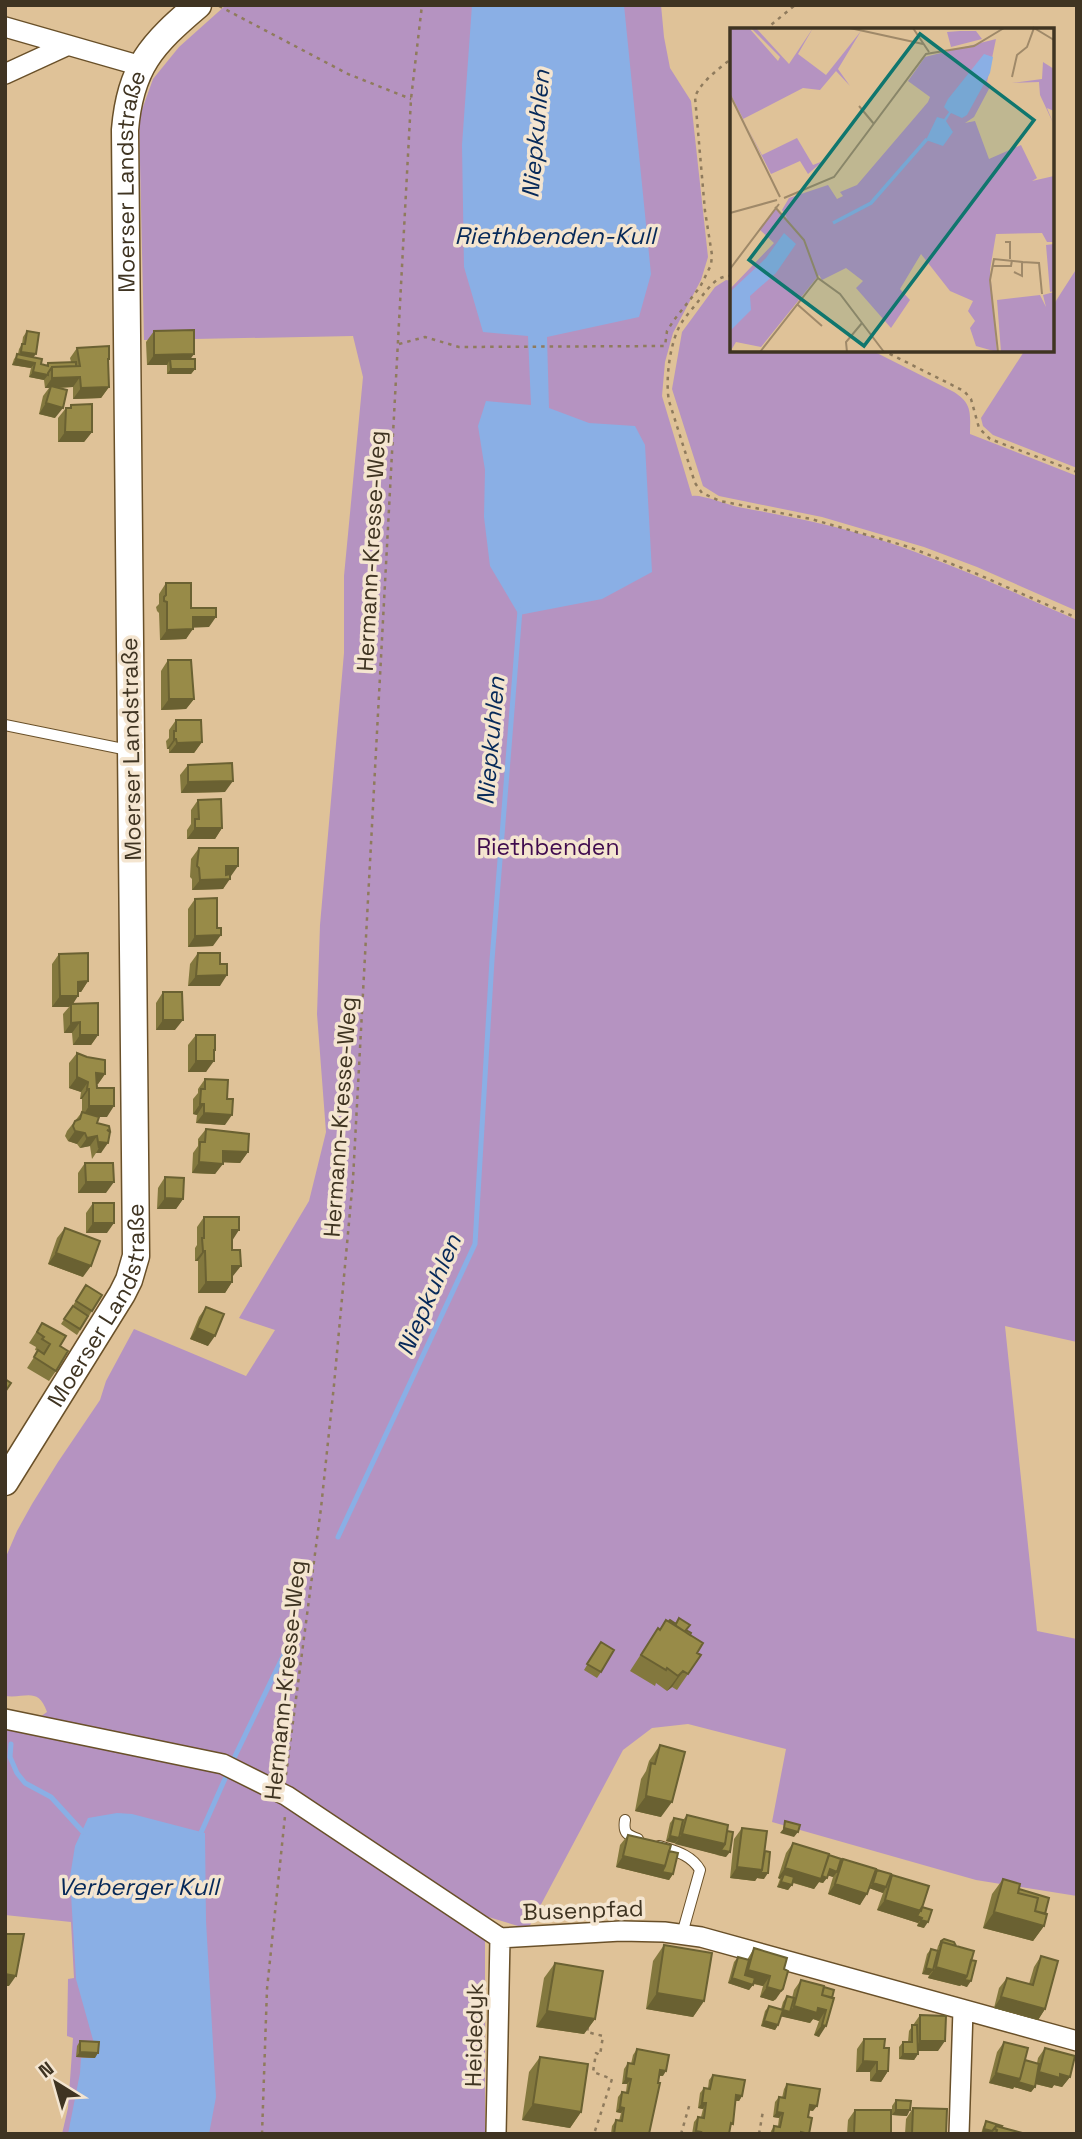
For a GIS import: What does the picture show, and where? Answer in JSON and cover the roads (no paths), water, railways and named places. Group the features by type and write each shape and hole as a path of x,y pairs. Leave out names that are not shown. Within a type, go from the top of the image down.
{"main road":[{"name":"Moerser Landstraße","path":"5,1482 122,1294 136,1256 125,130 129,96 141,66 166,34 198,5"}],"street":[{"path":"5,27 141,66"},
{"path":"5,74 66,46"},
{"name":"Busenpfad","path":"5,1719 230,1767 287,1796 500,1938 621,1931 682,1934 727,1943 1077,2041"},
{"name":"Heidedyk","path":"496,2134 500,1938"},
{"path":"959,2134 963,2010"}],"lane":[{"path":"5,725 131,751"},
{"path":"625,1820 623,1829 627,1835 684,1854 697,1864 700,1870 682,1934"}],"water":[{"name":"Riethbenden-Kull","path":"472,5 624,5 651,274 639,317 547,337 549,408 589,423 635,426 645,445 652,572 602,599 519,615 490,566 484,517 485,470 478,426 486,401 531,405 528,336 483,332 464,267 462,145"},
{"name":"Verberger Kull","path":"117,1813 132,1814 205,1833 206,1921 216,2097 209,2134 68,2134 81,2058 94,2058 95,2047 76,1979 70,1877 75,1846 88,1818"}],"waterway":[{"name":"Niepkuhlen","path":"338,1537 475,1244 492,960 520,610"},
{"name":"Niepkuhlen","path":"200,1835 287,1648"},
{"path":"11,1744 10,1757 25,1783 51,1797 83,1832"}],"park label":[{"name":"Riethbenden","path":"548,847"}]}
